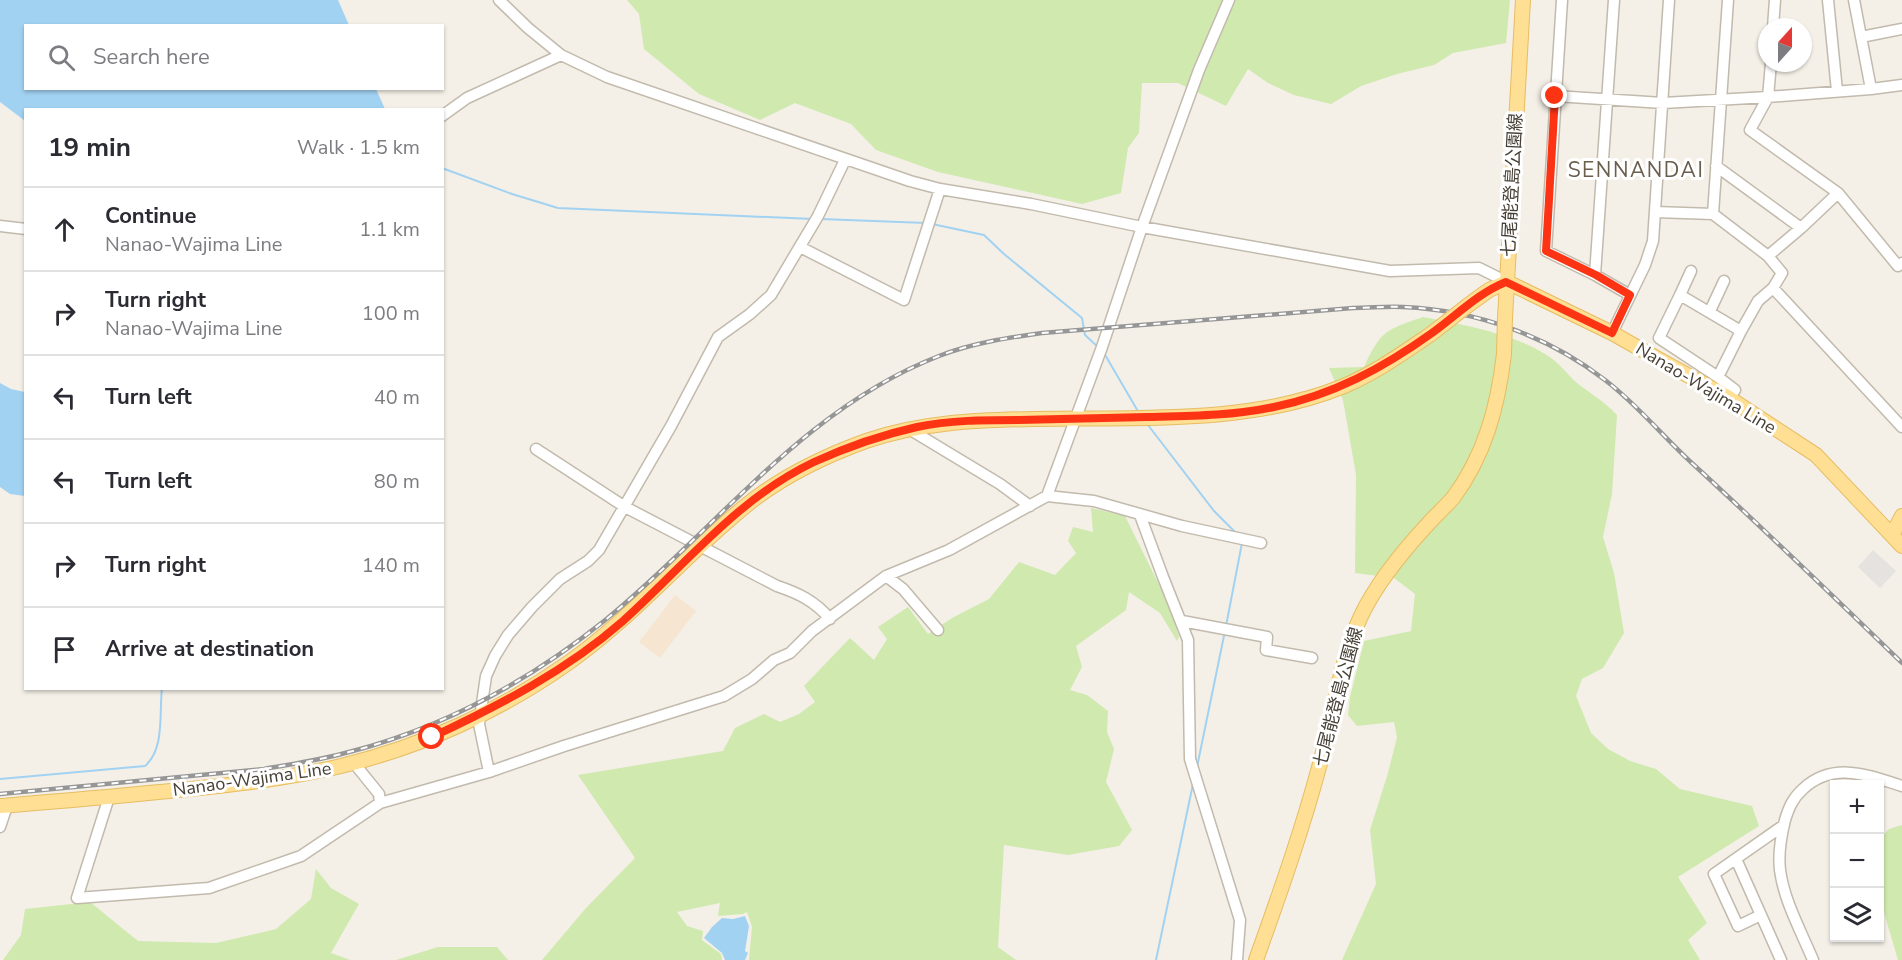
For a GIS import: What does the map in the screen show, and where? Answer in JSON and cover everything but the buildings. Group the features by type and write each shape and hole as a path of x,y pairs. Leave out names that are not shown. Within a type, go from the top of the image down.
{"main road":[{"name":"七尾能登島公園線","path":"1256,960 1284,880 1322,756 1351,641 1361,615 1385,576 1452,499 1472,469 1496,407 1503,354 1523,0"},
{"name":"Nanao-Wajima Line","path":"4,806 271,780 354,762 432,737 541,681 593,645 622,621 745,506 811,464 867,441 909,429 976,420 1222,415 1276,407 1314,397 1373,372 1431,334 1489,290 1506,282 1612,333 1729,398 1816,455 1902,546"},
{"path":"1892,535 1902,516"}],"street":[{"path":"499,0 561,55 607,77 846,160 940,189 1390,271 1479,268 1506,282"},
{"path":"1047,496 1198,70 1229,0"},
{"path":"1562,0 1546,251 1596,275 1630,295"},
{"path":"1596,275 1614,0"},
{"path":"1612,333 1645,265 1653,241 1669,0"},
{"path":"1713,214 1728,0"},
{"path":"1774,18 1775,0"},
{"path":"1828,0 1837,91"},
{"path":"1854,0 1871,89"},
{"path":"1861,37 1902,29"},
{"path":"444,115 467,98 561,55"},
{"path":"1770,72 1768,97 1750,130 1838,193 1898,266 1902,263"},
{"path":"1555,96 1663,103 1768,97 1902,85"},
{"path":"489,772 479,723 486,676 495,656 508,635 532,607 560,579 588,561 598,550 625,507 718,337 750,314 771,295 816,220 846,160"},
{"path":"1716,166 1802,228"},
{"path":"800,247 904,300 940,189"},
{"path":"1768,256 1802,228 1838,193"},
{"path":"1655,212 1713,214 1768,256 1782,273 1773,288 1758,301 1718,377"},
{"path":"0,226 24,229"},
{"path":"1691,271 1659,338 1735,390 1729,398"},
{"path":"1710,311 1724,281"},
{"path":"1773,288 1902,427"},
{"path":"1680,295 1741,331"},
{"path":"909,429 1000,484 1030,506"},
{"path":"536,449 625,507 777,586 801,595 822,610 830,619"},
{"path":"109,797 77,898 209,888 301,856 380,803 489,772 724,696 752,679 774,660 790,653 812,631 886,576 949,550 1047,496 1094,501 1140,515 1261,543"},
{"path":"1140,515 1188,640 1190,759 1240,920 1237,960"},
{"path":"886,576 903,589 938,630"},
{"path":"1182,621 1267,637 1266,650 1312,658"},
{"path":"354,762 379,794 380,803"},
{"path":"1813,960 1785,892 1780,869 1780,844 1789,807 1797,795 1815,778 1838,772 1866,774 1902,786"},
{"path":"0,826 4,806"},
{"path":"1761,915 1738,926 1714,874 1784,825"},
{"path":"1736,859 1781,960"}],"shaded area":[{"path":"1873,550 1896,571 1880,588 1858,567"},
{"path":"675,595 696,611 660,658 639,642"}],"green space":[{"path":"627,0 1510,0 1506,43 1453,53 1434,65 1361,86 1331,104 1294,95 1268,83 1248,69 1226,106 1178,83 1142,83 1139,133 1128,148 1121,193 1082,204 938,172 876,150 851,124 795,103 760,120 699,94 644,49 639,14"},
{"path":"1423,317 1490,332 1538,350 1555,361 1577,383 1617,415 1612,494 1603,537 1614,573 1624,633 1603,668 1582,679 1576,696 1591,733 1608,749 1630,761 1656,769 1680,789 1752,806 1759,826 1678,877 1707,923 1688,940 1700,960 1342,960 1376,884 1370,830 1397,737 1394,722 1357,726 1348,715 1350,697 1364,641 1411,631 1415,594 1394,578 1355,573 1356,475 1343,400 1329,368 1364,367 1380,338 1401,325"},
{"path":"1091,508 1125,516 1169,605 1179,637 1177,641 1160,613 1129,592 1126,610 1076,646 1082,667 1070,690 1087,695 1108,711 1107,732 1114,749 1106,782 1132,830 1119,846 1068,855 1004,845 998,947 1016,960 749,960 752,927 747,912 718,916 720,903 677,912 687,926 703,931 702,940 721,954 722,960 542,960 586,908 635,858 578,775 723,751 735,728 764,714 780,722 799,714 815,702 804,686 850,638 874,660 887,639 878,627 908,607 928,634 952,618 989,599 1019,562 1055,575 1076,553 1068,541 1073,527 1093,532"},
{"path":"1902,825 1902,960 1898,960 1884,910 1884,834 1889,829"},
{"path":"316,869 331,888 359,904 331,953 350,960 3,960 21,935 25,909 90,902 138,941 216,943 276,929 311,899"},
{"path":"438,947 497,947 508,960 396,960"}],"water":[{"path":"0,0 338,0 349,24 24,24 24,90 376,90 385,108 24,108 24,120 0,102"},
{"path":"0,383 11,389 24,392 24,496 10,494 0,487"},
{"path":"745,916 749,926 745,951 748,953 745,960 725,960 722,953 704,938 722,918 733,919"}],"waterway":[{"path":"444,169 558,208 813,219"},
{"path":"821,219 926,223"},
{"path":"932,224 984,235 1082,318 1085,335 1098,347"},
{"path":"1104,353 1139,413"},
{"path":"1148,425 1214,511 1237,534"},
{"path":"1226,626 1242,543"},
{"path":"1197,767 1225,631"},
{"path":"0,779 145,766 156,750 160,730 162,690"},
{"path":"1156,960 1193,784"}],"railway":[{"path":"0,794 296,764 384,742 451,716 546,663 604,621 645,586 802,439 844,407 890,379 951,351 1042,333 1353,308 1397,307 1457,313 1510,328 1535,338 1583,364 1629,400 1683,455 1902,663"}],"district":[{"name":"SENNANDAI","path":"1636,170"}],"route":[{"path":"432,737 519,694 567,664 622,621 745,506 811,464 867,441 916,427 976,420 1222,415 1276,407 1314,397 1373,372 1431,334 1489,290 1506,282 1612,333 1630,295 1596,275 1546,251 1555,96"}]}
